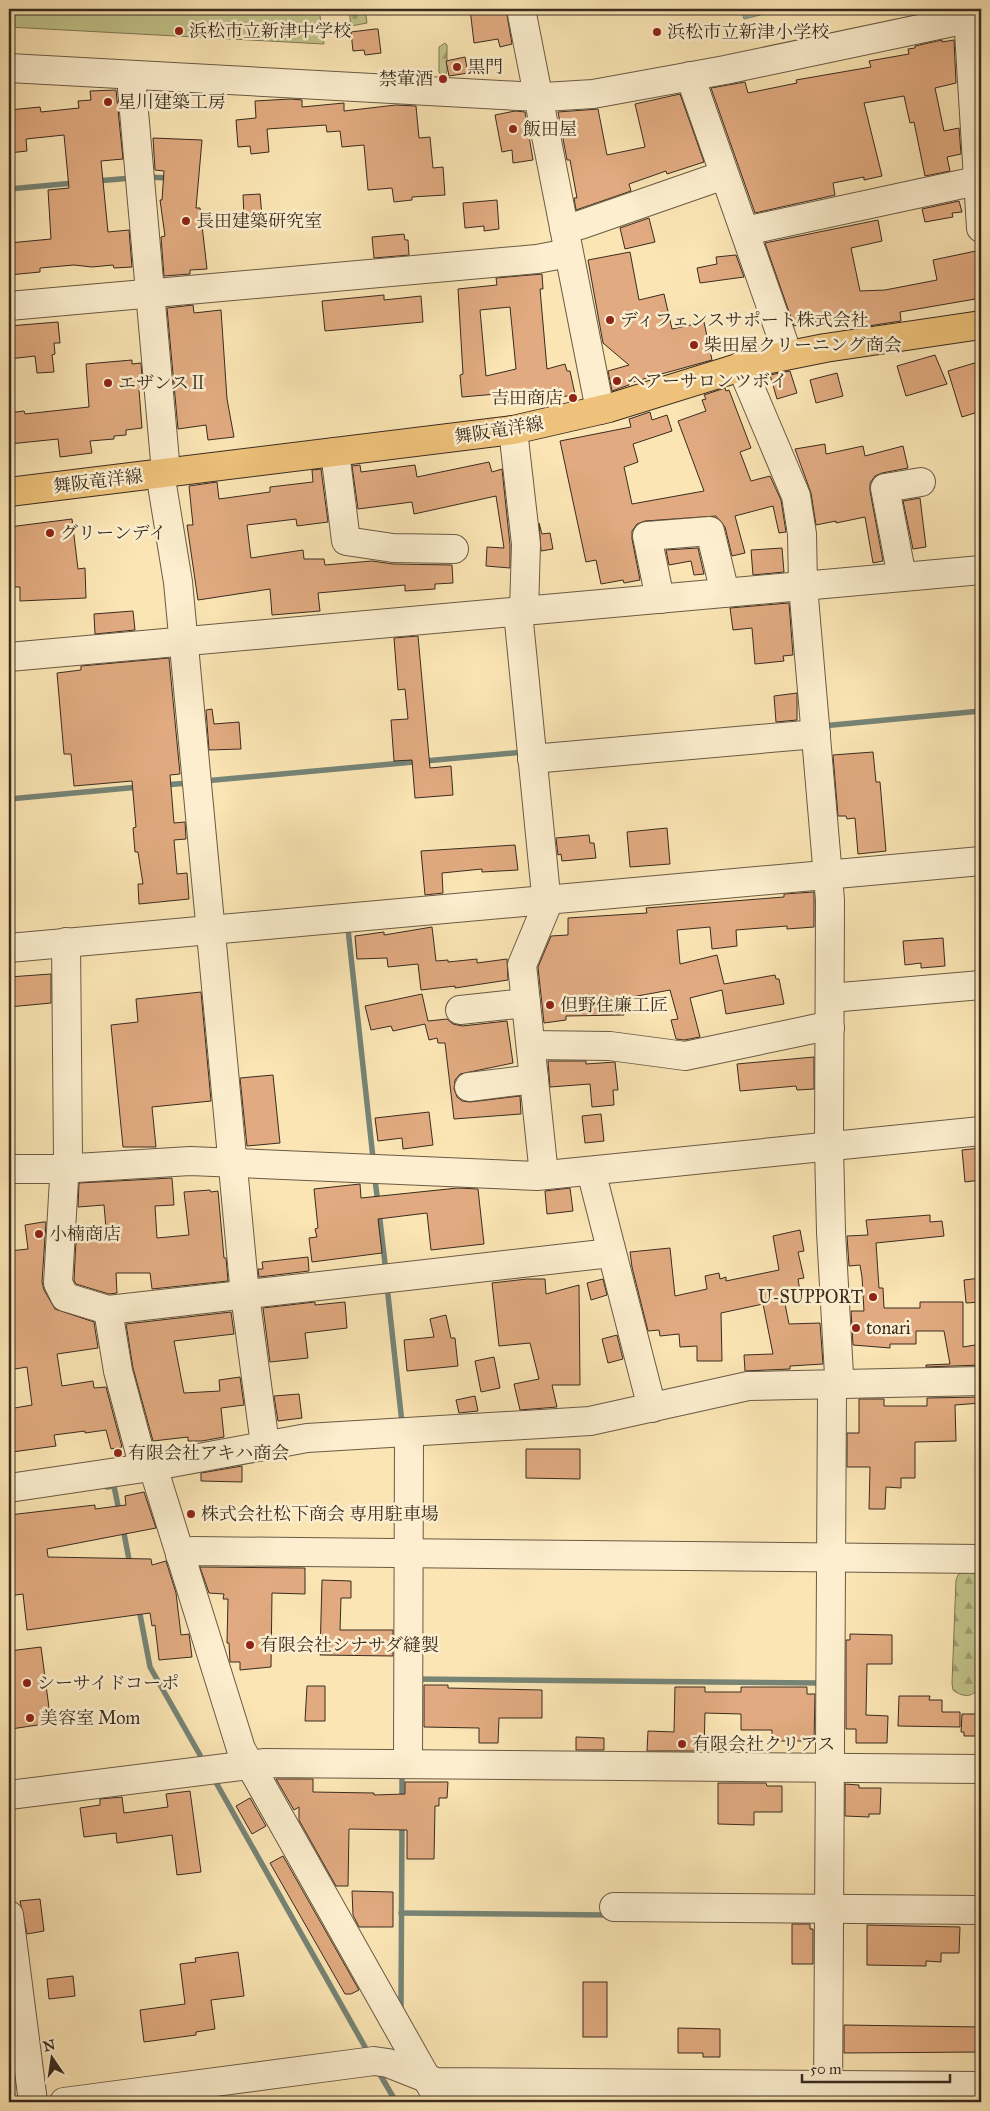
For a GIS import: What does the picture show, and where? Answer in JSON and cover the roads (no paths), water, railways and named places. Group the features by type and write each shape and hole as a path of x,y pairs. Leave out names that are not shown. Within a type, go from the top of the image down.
{"main road":[{"name":"舞阪竜洋線","path":"9,492 513,430 600,410 741,366 788,355 981,326"}],"street":[{"path":"521,9 600,410"},
{"path":"9,68 538,97 593,94 690,76 971,14 981,228"},
{"path":"133,75 132,89 164,461 162,485 176,566 245,1295 265,1445"},
{"path":"690,76 788,355"},
{"path":"9,306 537,259 566,241 580,225 724,175"},
{"path":"745,232 980,180"},
{"path":"741,366 796,496 802,534 803,586 830,900 829,1147 831,1232 839,1375 832,1393 828,2094"},
{"path":"513,430 526,544 521,612 532,759 547,905 522,965 544,1175"},
{"path":"335,452 346,542 398,549 454,549"},
{"path":"902,577 885,488 921,482"},
{"path":"660,599 647,536 710,531 725,593"},
{"path":"9,657 981,570"},
{"path":"532,759 816,734"},
{"path":"9,948 981,861"},
{"path":"66,942 68,1158 58,1283 65,1296 108,1310 611,1253"},
{"path":"830,998 981,985"},
{"path":"460,1010 526,1003"},
{"path":"531,1045 610,1046 685,1056 818,1028 830,1028"},
{"path":"468,1087 534,1079"},
{"path":"9,1169 66,1168 172,1161 544,1175 981,1131"},
{"path":"591,1171 652,1408"},
{"path":"108,1310 118,1371 148,1468 180,1555 240,1749 440,2102"},
{"path":"9,1488 148,1468 265,1445 327,1436 567,1423 612,1418 713,1392 748,1386 981,1381"},
{"path":"408,1764 409,1432"},
{"path":"180,1555 193,1551 981,1559"},
{"path":"9,1795 249,1764 981,1769"},
{"path":"614,1907 981,1910"},
{"path":"9,1915 33,2102"},
{"path":"64,2102 374,2062 388,2063 436,2082 828,2094 981,2086"}],"water":[{"path":"741,9 784,9 744,19"}],"waterway":[{"path":"146,177 170,178"},
{"path":"96,181 132,178"},
{"path":"9,189 74,183"},
{"path":"822,726 981,711"},
{"path":"204,781 524,752"},
{"path":"165,785 188,783"},
{"path":"9,799 139,787"},
{"path":"348,929 373,1158"},
{"path":"375,1180 378,1203"},
{"path":"379,1212 386,1272"},
{"path":"387,1286 402,1423"},
{"path":"107,1487 114,1486 119,1511"},
{"path":"123,1528 130,1565"},
{"path":"139,1609 150,1667 200,1755"},
{"path":"415,1679 820,1683"},
{"path":"402,1778 402,1801"},
{"path":"214,1779 369,2054"},
{"path":"401,2011 402,1823"},
{"path":"401,1913 609,1915"},
{"path":"378,2071 396,2102"}],"place":[{"name":"浜松市立新津中学校","path":"179,31"},
{"name":"浜松市立新津小学校","path":"657,32"},
{"name":"黒門","path":"457,67"},
{"name":"禁葷酒","path":"443,79"},
{"name":"星川建築工房","path":"108,102"},
{"name":"飯田屋","path":"513,129"},
{"name":"長田建築研究室","path":"186,221"},
{"name":"ディフェンスサポート株式会社","path":"610,320"},
{"name":"柴田屋クリーニング商会","path":"694,345"},
{"name":"ヘアーサロンツボイ","path":"617,381"},
{"name":"エザンスⅡ","path":"108,383"},
{"name":"吉田商店","path":"573,398"},
{"name":"グリーンデイ","path":"50,533"},
{"name":"但野住廉工匠","path":"550,1005"},
{"name":"小楠商店","path":"39,1234"},
{"name":"U-SUPPORT","path":"873,1297"},
{"name":"tonari","path":"856,1328"},
{"name":"有限会社アキハ商会","path":"118,1453"},
{"name":"株式会社松下商会 専用駐車場","path":"191,1514"},
{"name":"有限会社シナサダ縫製","path":"250,1645"},
{"name":"シーサイドコーポ","path":"27,1683"},
{"name":"美容室 Mom","path":"30,1718"},
{"name":"有限会社クリアス","path":"682,1744"}]}
